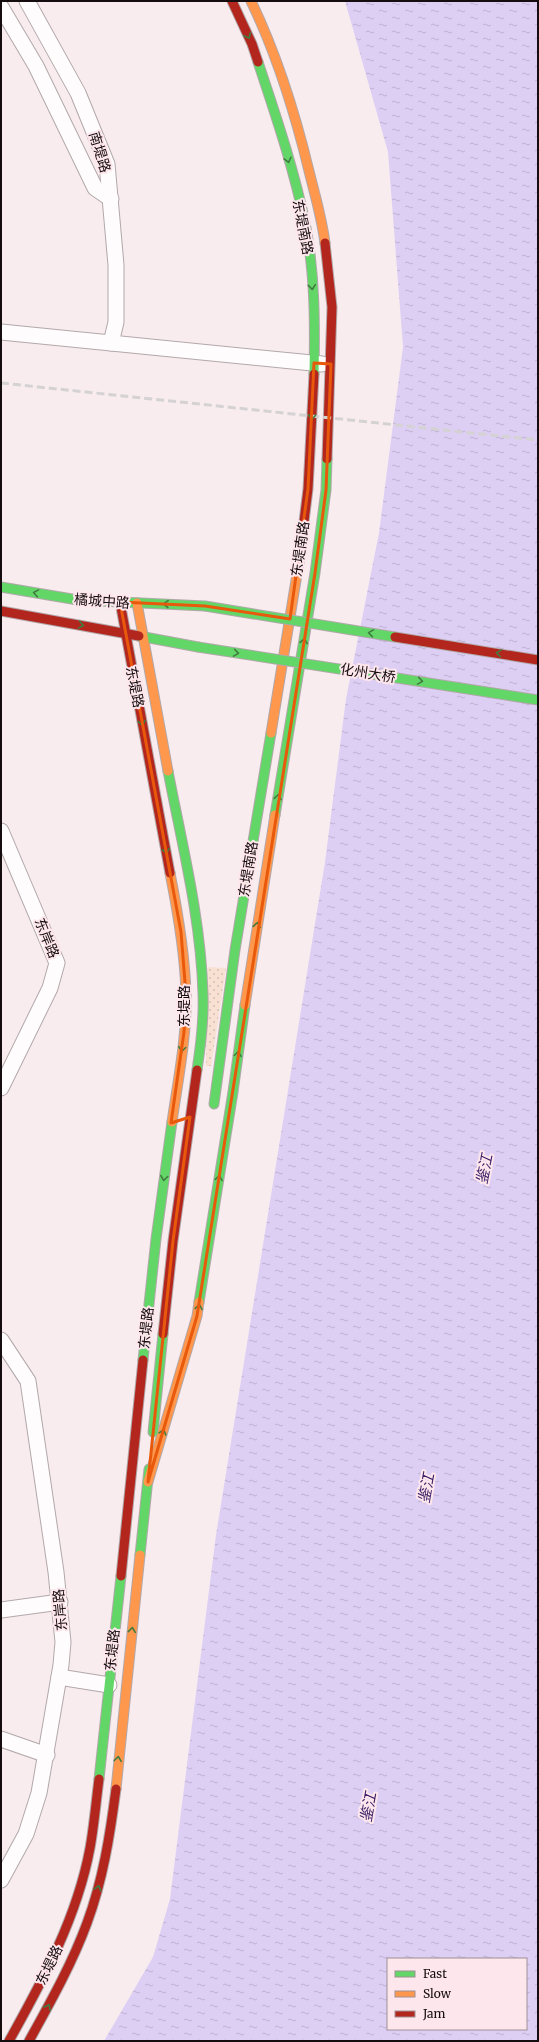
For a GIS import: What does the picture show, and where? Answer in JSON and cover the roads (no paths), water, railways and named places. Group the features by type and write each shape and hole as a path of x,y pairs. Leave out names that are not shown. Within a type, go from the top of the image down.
{"main road":[{"name":"东堤南路","path":"208,1107 231,956 299,563 308,489 314,363 315,308 306,229 282,134 252,44 232,1"},
{"name":"东堤南路","path":"148,1482 197,1316 233,1092 252,952 315,573 326,490 332,307 324,226 299,130 268,37 251,1"},
{"name":"橘城中路","path":"1,587 78,600 205,606 538,660"},
{"name":"东堤路","path":"9,2041 54,1956 68,1926 90,1848 109,1685 156,1239 184,1032 186,995 181,932 120,602"},
{"name":"东堤路","path":"29,2041 58,1988 84,1932 94,1904 107,1851 120,1745 173,1241 202,1034 204,953 198,930 137,603"},
{"name":"橘城中路","path":"1,611 198,647"},
{"name":"化州大桥","path":"198,647 538,700"},
{"path":"171,1123 190,1118 233,1092"}],"street":[{"name":"南堤路","path":"26,1 78,93 98,138 107,164 116,247 116,322 111,343"},
{"path":"1,7 36,66 95,188 111,199"},
{"path":"1,332 331,364"},
{"name":"东岸路","path":"1,1088 50,988 57,965 56,958 2,834"},
{"name":"东岸路","path":"1,1340 28,1380 60,1602 63,1642 47,1755 34,1814 14,1859 1,1880"},
{"path":"1,1610 60,1602"},
{"path":"59,1677 109,1685"},
{"path":"1,1739 47,1755"}],"water":[{"name":"鉴江","path":"345,1 538,1 538,2041 104,2041 153,1957 170,1899 216,1535 325,862 346,699 379,533 403,347 388,152"}],"railway":[{"path":"1,383 538,440"}]}
